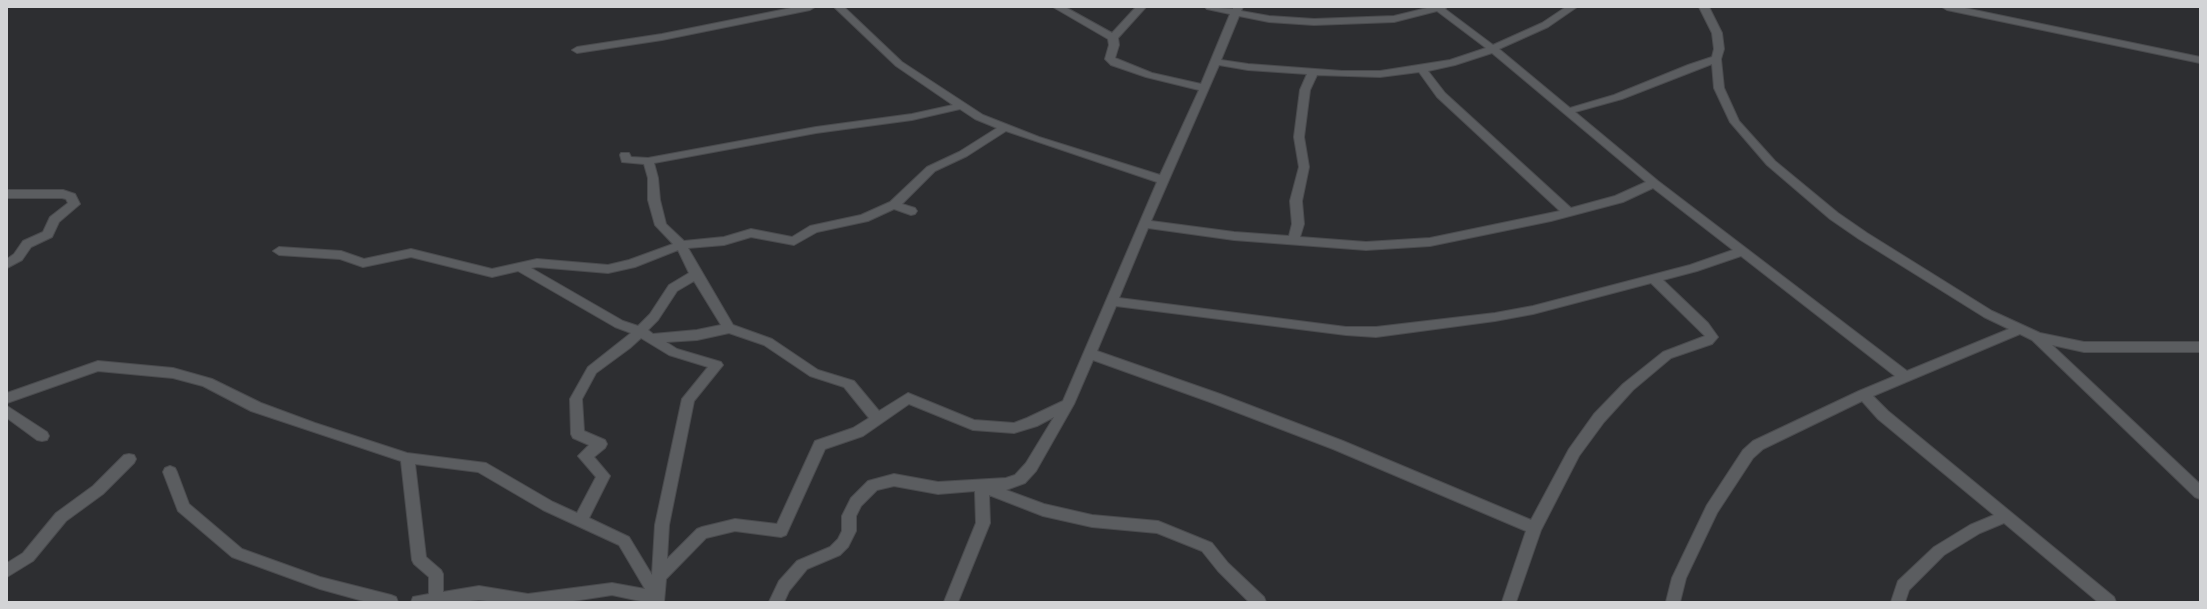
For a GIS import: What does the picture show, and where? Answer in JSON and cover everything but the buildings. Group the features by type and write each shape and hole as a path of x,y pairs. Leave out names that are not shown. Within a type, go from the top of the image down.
{"street":[{"path":"577,50 662,37 758,12 810,7"},
{"path":"839,7 899,64 979,117 1004,128 1163,180"},
{"path":"1058,7 1113,38"},
{"path":"1113,38 1141,7"},
{"path":"1210,7 1237,10 1269,19 1342,22 1394,19 1439,7 1569,111 1654,183 1906,377"},
{"path":"1216,62 1248,67 1313,72 1380,74 1422,69 1452,63 1493,49 1545,25 1572,7"},
{"path":"1704,7 1713,22 1717,33 1719,49 1716,60 1719,88 1723,100 1735,122 1771,163 1834,216 1863,236 1924,275 2019,330 2037,337 2084,347 2200,347"},
{"path":"1947,7 2200,60"},
{"path":"776,602 784,586 802,565 835,551 842,543 849,531 849,516 856,502 873,485 894,480 938,488 1006,484 1020,479 1031,467 1068,404 1088,353 1216,62 1237,10"},
{"path":"1113,38 1114,45 1110,59 1123,68 1204,88"},
{"path":"1569,111 1618,97 1691,67 1716,60"},
{"path":"1422,69 1441,94 1567,211"},
{"path":"1294,240 1298,224 1296,201 1304,167 1299,137 1305,90 1313,72"},
{"path":"624,155 626,160 648,161 816,130 912,117 961,106"},
{"path":"279,251 341,255 363,263 410,253 492,273 537,264 608,269 631,264 681,245 724,240 751,233 794,241 814,229 864,218 894,205 931,169 963,154 1004,128"},
{"path":"648,161 653,178 654,200 661,225 681,245 696,274 729,328"},
{"path":"1145,224 1191,232 1366,246 1430,242 1476,234 1551,217 1567,211 1619,199 1654,183"},
{"path":"7,194 63,194 71,197 74,204 54,220 48,234 27,244 19,255 7,264"},
{"path":"894,205 911,211"},
{"path":"1111,301 1338,330 1376,332 1495,318 1525,312 1693,268 1742,251"},
{"path":"520,267 619,324 646,335 673,352 717,365 688,399 662,525 658,598"},
{"path":"646,335 654,317 673,288 696,274"},
{"path":"1509,602 1534,528 1574,453 1599,418 1628,387 1667,355 1708,341 1712,337 1704,326 1653,278"},
{"path":"580,521 603,476 585,456 600,444 578,434 576,399 592,370 626,345 646,335 682,337 729,328 768,342 814,372 849,384 878,419"},
{"path":"1673,602 1679,578 1712,509 1748,454 1758,445 1864,394 2019,330"},
{"path":"2037,337 2200,493"},
{"path":"1088,353 1215,398 1338,445 1534,528"},
{"path":"7,398 98,366 173,373 207,382 256,407 311,427 407,458 481,467 548,506 624,541 658,598"},
{"path":"1864,394 1883,414 2109,602"},
{"path":"660,576 702,533 735,525 781,531 820,445 858,432 908,398 973,425 1014,428 1032,422 1068,404"},
{"path":"7,410 42,436"},
{"path":"407,458 419,560 436,574 436,599"},
{"path":"7,571 28,557 61,517 98,490 129,459"},
{"path":"170,472 183,507 237,553 320,583 391,602"},
{"path":"951,602 983,523 982,486"},
{"path":"982,486 1043,510 1092,521 1158,528 1207,547 1223,567 1259,602"},
{"path":"1898,602 1903,586 1939,551 1975,529 2006,516"},
{"path":"418,602 479,593 528,601 612,589 658,598"}]}
